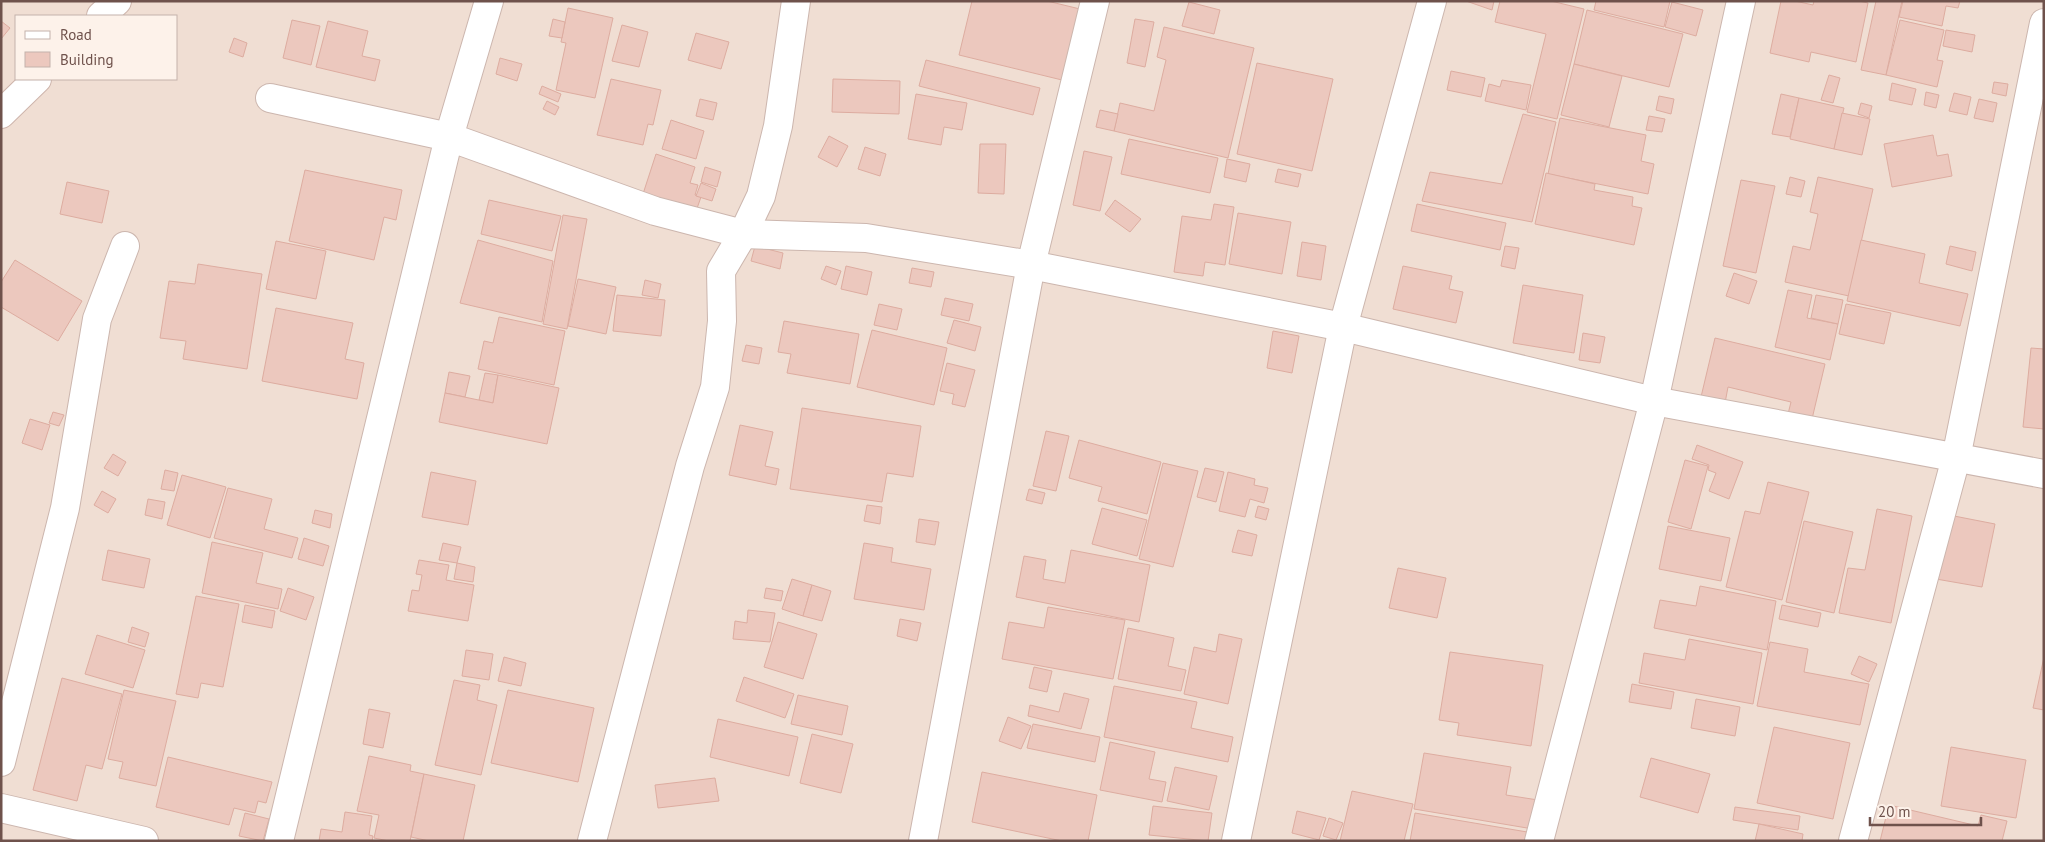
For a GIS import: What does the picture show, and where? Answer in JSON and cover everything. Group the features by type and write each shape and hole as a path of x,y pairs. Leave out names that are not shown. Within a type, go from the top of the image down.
{"street":[{"path":"102,15 117,1"},
{"path":"279,841 449,137 489,1"},
{"path":"592,841 690,466 715,387 722,321 721,271 743,234 761,196 778,126 796,1"},
{"path":"923,841 1031,265 1095,1"},
{"path":"1236,841 1343,326 1432,1"},
{"path":"1539,841 1654,401 1741,1"},
{"path":"1853,841 1956,458 2044,23"},
{"path":"1,114 36,80"},
{"path":"270,98 449,137 655,211 743,234 866,238 1031,265 1343,326 1654,401 2044,474"},
{"path":"1,762 65,508 97,319 125,246"},
{"path":"1,808 144,841"}],"shaded area":[{"path":"1,1 2044,1 2044,841 1,841"}],"building":[{"path":"972,1 1047,1 1080,9 1062,80 959,55"},
{"path":"1466,1 1494,1 1492,10"},
{"path":"1500,1 1551,1 1584,9 1557,119 1527,112 1546,34 1495,22"},
{"path":"1596,1 1670,1 1664,27 1594,10"},
{"path":"1781,1 1795,1 1813,5 1814,1 1859,1 1868,3 1856,62 1811,52 1809,62 1770,53"},
{"path":"1876,1 1902,1 1886,75 1861,70"},
{"path":"1903,1 1960,1 1958,8 1946,6 1942,26 1899,17"},
{"path":"1189,2 1220,10 1214,34 1182,26"},
{"path":"1672,2 1703,10 1696,36 1665,27"},
{"path":"568,8 613,18 595,98 556,90 566,43 561,42"},
{"path":"1587,10 1683,34 1669,87 1574,64"},
{"path":"553,19 565,22 562,38 549,36"},
{"path":"1135,19 1154,22 1145,67 1127,63"},
{"path":"292,20 320,26 311,65 283,58"},
{"path":"1900,20 1944,30 1937,60 1943,61 1937,87 1886,75"},
{"path":"1,21 10,28 1,39"},
{"path":"328,21 368,31 362,56 380,60 375,81 316,67"},
{"path":"622,25 648,32 639,67 612,61"},
{"path":"1164,27 1254,48 1228,158 1114,131 1120,103 1154,111 1166,60 1157,57"},
{"path":"1946,30 1975,35 1972,52 1943,46"},
{"path":"696,33 729,42 721,69 688,60"},
{"path":"234,38 247,43 243,57 229,52"},
{"path":"500,58 522,64 517,81 496,74"},
{"path":"926,60 1040,88 1033,115 919,86"},
{"path":"1257,63 1333,79 1312,171 1237,154"},
{"path":"1574,64 1622,76 1609,127 1561,115"},
{"path":"1451,71 1485,78 1481,97 1447,90"},
{"path":"1829,75 1840,78 1833,103 1821,100"},
{"path":"611,79 661,90 653,125 648,124 643,145 597,135"},
{"path":"833,79 900,81 899,114 832,112"},
{"path":"1502,80 1531,85 1526,110 1485,101 1489,84 1500,87"},
{"path":"1994,82 2008,84 2006,96 1992,93"},
{"path":"1892,83 1916,89 1912,105 1889,100"},
{"path":"542,86 561,94 558,102 539,94"},
{"path":"1926,92 1939,95 1936,108 1924,105"},
{"path":"1954,93 1971,97 1967,115 1949,111"},
{"path":"916,94 967,103 962,130 944,127 941,145 908,139"},
{"path":"1781,94 1799,98 1790,137 1772,134"},
{"path":"1659,96 1674,99 1671,114 1656,110"},
{"path":"1799,98 1844,108 1834,149 1790,139"},
{"path":"700,99 717,103 713,120 696,116"},
{"path":"1979,99 1997,103 1993,122 1974,118"},
{"path":"547,101 559,107 555,115 543,109"},
{"path":"1861,103 1872,106 1869,118 1858,114"},
{"path":"1100,110 1118,114 1114,131 1096,127"},
{"path":"1842,113 1870,119 1862,155 1834,149"},
{"path":"1523,114 1556,122 1532,222 1422,201 1430,172 1502,184"},
{"path":"1649,116 1665,119 1662,132 1646,130"},
{"path":"1560,118 1646,135 1641,161 1654,164 1648,194 1548,174"},
{"path":"671,120 704,131 696,159 662,149"},
{"path":"1933,135 1937,156 1948,154 1952,176 1892,187 1884,144"},
{"path":"829,136 848,146 837,167 818,157"},
{"path":"1129,139 1218,158 1210,193 1121,174"},
{"path":"980,144 1006,144 1004,194 978,193"},
{"path":"865,147 886,154 880,176 858,169"},
{"path":"1084,151 1112,157 1100,211 1073,205"},
{"path":"656,154 695,167 690,183 698,185 695,195 701,197 695,214 642,197"},
{"path":"1227,159 1250,164 1246,182 1224,177"},
{"path":"705,167 721,172 717,187 701,182"},
{"path":"1278,169 1301,174 1298,187 1275,182"},
{"path":"305,170 402,190 396,220 384,217 374,260 289,241"},
{"path":"1546,173 1595,184 1594,190 1633,197 1632,206 1642,208 1634,245 1535,224"},
{"path":"1790,177 1805,181 1801,197 1786,194"},
{"path":"1818,177 1873,189 1849,296 1785,282 1793,246 1810,250 1818,214 1810,212"},
{"path":"1741,180 1775,186 1756,273 1723,266"},
{"path":"67,182 109,191 102,223 60,214"},
{"path":"701,183 716,189 712,201 696,196"},
{"path":"489,200 561,216 552,251 481,234"},
{"path":"1115,200 1141,219 1130,232 1105,214"},
{"path":"1214,204 1234,207 1225,265 1205,262 1203,276 1174,272 1182,216 1211,220"},
{"path":"1417,204 1506,223 1500,250 1411,231"},
{"path":"1238,213 1291,222 1282,274 1229,264"},
{"path":"563,215 587,219 567,329 543,324"},
{"path":"478,240 553,261 542,322 460,303"},
{"path":"1861,240 1925,254 1919,283 1968,294 1960,326 1847,301"},
{"path":"276,241 326,251 316,299 266,289"},
{"path":"1302,242 1326,246 1321,280 1297,276"},
{"path":"755,246 783,253 780,269 751,261"},
{"path":"1505,246 1519,248 1515,269 1501,266"},
{"path":"1950,246 1976,252 1972,271 1946,264"},
{"path":"15,260 82,301 58,341 1,307 1,282"},
{"path":"198,264 262,274 247,369 183,359 186,341 160,338 169,281 195,284"},
{"path":"826,266 841,271 836,285 821,279"},
{"path":"846,266 872,272 867,295 841,289"},
{"path":"1403,266 1452,276 1449,289 1463,292 1456,323 1393,309"},
{"path":"912,268 934,272 931,287 909,283"},
{"path":"1734,273 1757,281 1749,304 1726,296"},
{"path":"578,279 616,287 606,334 568,326"},
{"path":"645,280 661,284 658,298 642,295"},
{"path":"1523,285 1583,295 1574,353 1513,343"},
{"path":"1788,290 1812,295 1807,318 1838,324 1830,360 1775,347"},
{"path":"617,295 665,300 661,336 613,331"},
{"path":"1816,295 1843,300 1838,324 1811,318"},
{"path":"945,298 973,304 969,321 941,315"},
{"path":"879,304 902,309 897,330 874,325"},
{"path":"1846,304 1891,313 1884,344 1839,334"},
{"path":"276,308 353,323 345,359 364,363 357,399 262,381"},
{"path":"499,317 565,331 554,385 478,369 484,341 493,343"},
{"path":"954,320 981,327 975,351 947,343"},
{"path":"784,321 859,334 850,384 787,373 791,354 778,352"},
{"path":"872,330 947,348 934,405 857,387"},
{"path":"1273,331 1299,336 1292,373 1267,368"},
{"path":"1583,333 1605,337 1600,363 1579,360"},
{"path":"1715,338 1825,364 1812,419 1788,414 1791,402 1728,387 1725,403 1701,397"},
{"path":"746,345 762,348 759,364 742,361"},
{"path":"2031,348 2044,349 2044,429 2023,427"},
{"path":"947,363 975,370 965,407 952,404 954,394 940,391"},
{"path":"449,372 470,376 465,397 445,393"},
{"path":"485,373 498,375 493,403 479,400"},
{"path":"498,375 559,388 547,444 439,422 445,393 493,403"},
{"path":"802,408 921,426 913,477 887,473 882,502 790,489"},
{"path":"53,412 64,415 59,426 49,423"},
{"path":"30,419 50,425 42,450 22,443"},
{"path":"740,425 773,432 765,466 779,469 776,485 729,475"},
{"path":"1046,431 1069,436 1056,491 1033,486"},
{"path":"1079,440 1161,462 1147,514 1098,501 1102,487 1069,478"},
{"path":"1697,445 1743,462 1729,499 1709,491 1716,473 1708,470 1709,465 1692,459"},
{"path":"113,454 126,462 118,476 104,468"},
{"path":"1685,460 1708,466 1691,529 1668,522"},
{"path":"1163,463 1198,471 1173,567 1139,559"},
{"path":"1205,468 1224,472 1216,502 1197,497"},
{"path":"165,470 178,473 174,491 161,489"},
{"path":"431,472 476,481 468,525 422,517"},
{"path":"1228,472 1255,479 1254,485 1268,488 1264,503 1250,499 1245,517 1219,511"},
{"path":"182,475 226,487 210,538 167,525"},
{"path":"1768,482 1809,492 1782,600 1726,587 1745,511 1760,514"},
{"path":"228,488 272,499 264,529 298,538 292,558 214,538"},
{"path":"1029,489 1045,493 1042,504 1026,500"},
{"path":"102,491 116,499 108,513 94,505"},
{"path":"148,499 165,502 162,519 145,515"},
{"path":"867,505 882,507 880,524 864,521"},
{"path":"1258,506 1269,509 1266,520 1255,517"},
{"path":"1102,508 1147,520 1137,556 1092,544"},
{"path":"1877,509 1912,516 1891,623 1839,613 1848,568 1865,570"},
{"path":"315,510 332,514 330,528 312,523"},
{"path":"1949,515 1995,524 1982,587 1936,579"},
{"path":"919,519 939,522 935,545 916,542"},
{"path":"1804,521 1853,532 1834,613 1786,602"},
{"path":"1668,526 1730,538 1721,581 1659,569"},
{"path":"1238,530 1257,535 1252,556 1232,552"},
{"path":"304,538 329,546 323,566 298,559"},
{"path":"212,542 263,553 256,583 282,589 278,609 202,593"},
{"path":"443,543 461,547 457,563 439,560"},
{"path":"864,543 893,548 891,562 931,569 924,610 854,599"},
{"path":"108,550 150,559 144,588 102,580"},
{"path":"1071,550 1150,565 1139,622 1016,597 1024,556 1046,560 1043,579 1065,583"},
{"path":"419,560 449,565 446,580 474,585 468,621 408,611 412,590 419,591 422,575 416,574"},
{"path":"457,563 475,567 473,582 454,579"},
{"path":"1398,568 1446,578 1437,618 1389,608"},
{"path":"792,579 812,585 803,616 782,609"},
{"path":"812,585 831,591 822,621 803,616"},
{"path":"1700,586 1776,601 1767,650 1654,628 1660,600 1696,606"},
{"path":"288,588 314,597 306,620 280,611"},
{"path":"766,588 783,591 781,601 764,598"},
{"path":"196,596 239,604 223,687 201,683 198,698 176,694"},
{"path":"245,605 275,611 272,628 242,622"},
{"path":"1782,605 1821,613 1818,627 1779,619"},
{"path":"1048,607 1125,620 1113,679 1002,659 1009,622 1044,628"},
{"path":"748,610 775,613 770,642 733,639 735,621 747,623"},
{"path":"900,619 921,623 917,641 897,636"},
{"path":"778,622 817,634 803,679 764,667"},
{"path":"132,627 149,633 145,647 128,642"},
{"path":"1128,628 1174,638 1168,666 1186,670 1181,691 1118,679"},
{"path":"1219,634 1242,639 1228,704 1184,694 1194,647 1216,652"},
{"path":"97,635 145,650 133,688 85,674"},
{"path":"1689,639 1762,653 1753,704 1639,683 1644,653 1685,660"},
{"path":"1770,642 1808,649 1804,672 1869,684 1860,725 1757,706"},
{"path":"466,650 493,654 489,680 462,676"},
{"path":"1450,652 1543,665 1531,746 1457,735 1459,723 1439,720"},
{"path":"1859,656 1877,664 1869,682 1851,674"},
{"path":"504,657 526,663 521,686 498,681"},
{"path":"2044,657 2044,710 2033,708"},
{"path":"1034,667 1052,671 1047,692 1029,688"},
{"path":"744,677 794,694 785,718 736,701"},
{"path":"62,678 122,694 102,769 86,765 77,801 33,790"},
{"path":"454,680 480,685 477,700 497,705 481,775 435,765"},
{"path":"1632,684 1674,692 1671,709 1629,702"},
{"path":"1114,686 1197,702 1191,728 1233,737 1228,762 1104,737"},
{"path":"124,690 176,701 156,786 119,778 123,762 108,759"},
{"path":"508,690 594,708 578,782 491,763"},
{"path":"1064,693 1089,699 1081,729 1028,716 1030,705 1059,712"},
{"path":"798,695 848,706 842,735 791,724"},
{"path":"1696,699 1740,707 1735,736 1691,728"},
{"path":"369,709 390,713 383,748 363,744"},
{"path":"1008,717 1031,726 1021,749 999,741"},
{"path":"718,719 798,737 789,776 710,757"},
{"path":"1033,724 1100,737 1095,762 1027,748"},
{"path":"1774,727 1850,743 1833,819 1757,803"},
{"path":"812,734 853,744 841,793 800,783"},
{"path":"1110,742 1155,752 1149,779 1166,782 1162,802 1100,790"},
{"path":"1951,747 2026,760 2016,818 1941,806"},
{"path":"1424,753 1511,767 1506,795 1538,800 1533,829 1414,809"},
{"path":"369,756 411,765 410,771 424,774 410,841 389,841 374,838 379,815 357,811"},
{"path":"168,757 272,782 266,803 258,801 255,813 234,808 229,825 156,807"},
{"path":"1651,758 1710,774 1698,813 1640,797"},
{"path":"1175,767 1217,776 1209,810 1167,801"},
{"path":"982,772 1097,795 1088,841 1062,841 972,822"},
{"path":"424,774 475,785 463,841 429,841 411,837"},
{"path":"715,778 719,801 658,808 655,785"},
{"path":"1352,791 1413,804 1404,841 1340,841"},
{"path":"1889,805 1978,826 1981,815 2007,821 2002,841 1880,841"},
{"path":"1153,806 1212,813 1208,841 1149,835"},
{"path":"1735,807 1800,816 1798,830 1733,820"},
{"path":"1297,811 1326,818 1319,840 1292,833"},
{"path":"345,812 372,816 369,835 373,836 372,841 319,841 321,829 342,832"},
{"path":"245,813 269,819 263,841 239,836"},
{"path":"1415,813 1533,833 1532,841 1410,841"},
{"path":"1329,818 1343,823 1336,840 1323,836"},
{"path":"1759,824 1803,834 1802,841 1755,841"}]}
